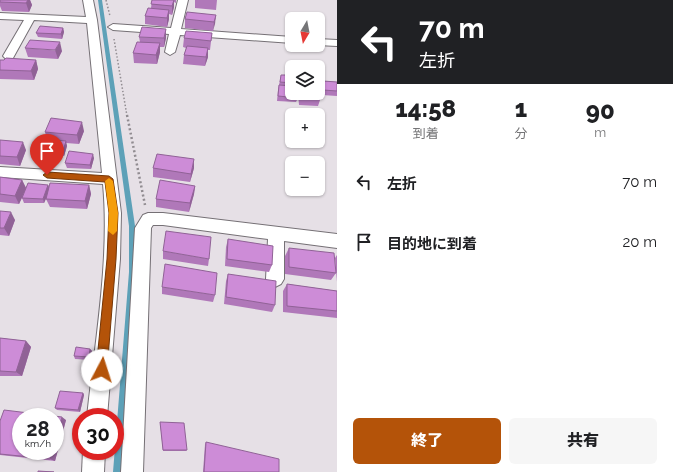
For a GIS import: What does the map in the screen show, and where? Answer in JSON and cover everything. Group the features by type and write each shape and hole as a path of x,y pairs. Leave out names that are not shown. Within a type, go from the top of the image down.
{"street":[{"path":"88,0 92,20 113,213 112,259 98,408"},
{"path":"170,52 184,0"},
{"path":"0,16 92,20"},
{"path":"8,56 30,18"},
{"path":"113,27 285,40"},
{"path":"325,42 337,43"},
{"path":"0,172 109,179"},
{"path":"132,472 142,228 148,219 163,219 337,241"},
{"path":"276,234 276,279"},
{"path":"93,472 94,460"}],"path":[{"path":"106,0 113,27 124,101 148,219"}],"building":[{"path":"0,0 28,0 26,3 0,2"},
{"path":"152,0 174,0 172,6 151,4"},
{"path":"148,8 169,10 167,18 145,16"},
{"path":"187,12 216,15 214,22 185,19"},
{"path":"40,26 63,28 61,34 36,33"},
{"path":"142,27 166,29 164,38 139,37"},
{"path":"186,31 212,33 211,41 184,38"},
{"path":"30,40 60,42 55,50 25,48"},
{"path":"137,42 160,43 156,55 133,53"},
{"path":"187,46 208,48 206,57 184,55"},
{"path":"6,58 36,60 31,71 0,70 0,60 4,60"},
{"path":"281,75 285,75 285,82 280,82"},
{"path":"325,81 337,82 337,91 325,90"},
{"path":"279,85 285,85 285,97 278,96"},
{"path":"51,118 82,122 77,135 45,132"},
{"path":"44,139 66,141 63,151 39,150"},
{"path":"0,140 23,142 17,157 0,156"},
{"path":"69,151 93,154 90,165 65,163"},
{"path":"157,154 194,159 191,174 153,168"},
{"path":"0,177 22,180 15,196 0,194"},
{"path":"160,180 195,186 190,203 156,199"},
{"path":"28,183 48,185 43,199 22,198"},
{"path":"50,183 89,185 85,201 46,199"},
{"path":"0,211 11,212 4,228 0,228"},
{"path":"166,231 211,237 209,259 163,251"},
{"path":"228,239 273,246 272,265 227,259"},
{"path":"289,248 334,253 336,273 289,267"},
{"path":"165,264 217,273 215,295 162,287"},
{"path":"228,274 276,281 275,305 226,297"},
{"path":"287,284 337,291 337,311 287,306"},
{"path":"0,338 26,341 16,372 0,371"},
{"path":"76,347 90,349 89,357 74,356"},
{"path":"60,391 83,393 79,408 72,408 72,409 55,408"},
{"path":"4,410 12,411 12,455 0,454 0,421"},
{"path":"160,422 184,423 187,450 163,450"},
{"path":"206,442 279,459 279,472 204,472"}],"waterway":[{"path":"100,0 132,226 132,272 117,472"}],"slow traffic":[{"path":"109,181 113,213 113,231"}],"route":[{"path":"47,175 109,179 113,213 112,259 102,370"}]}
